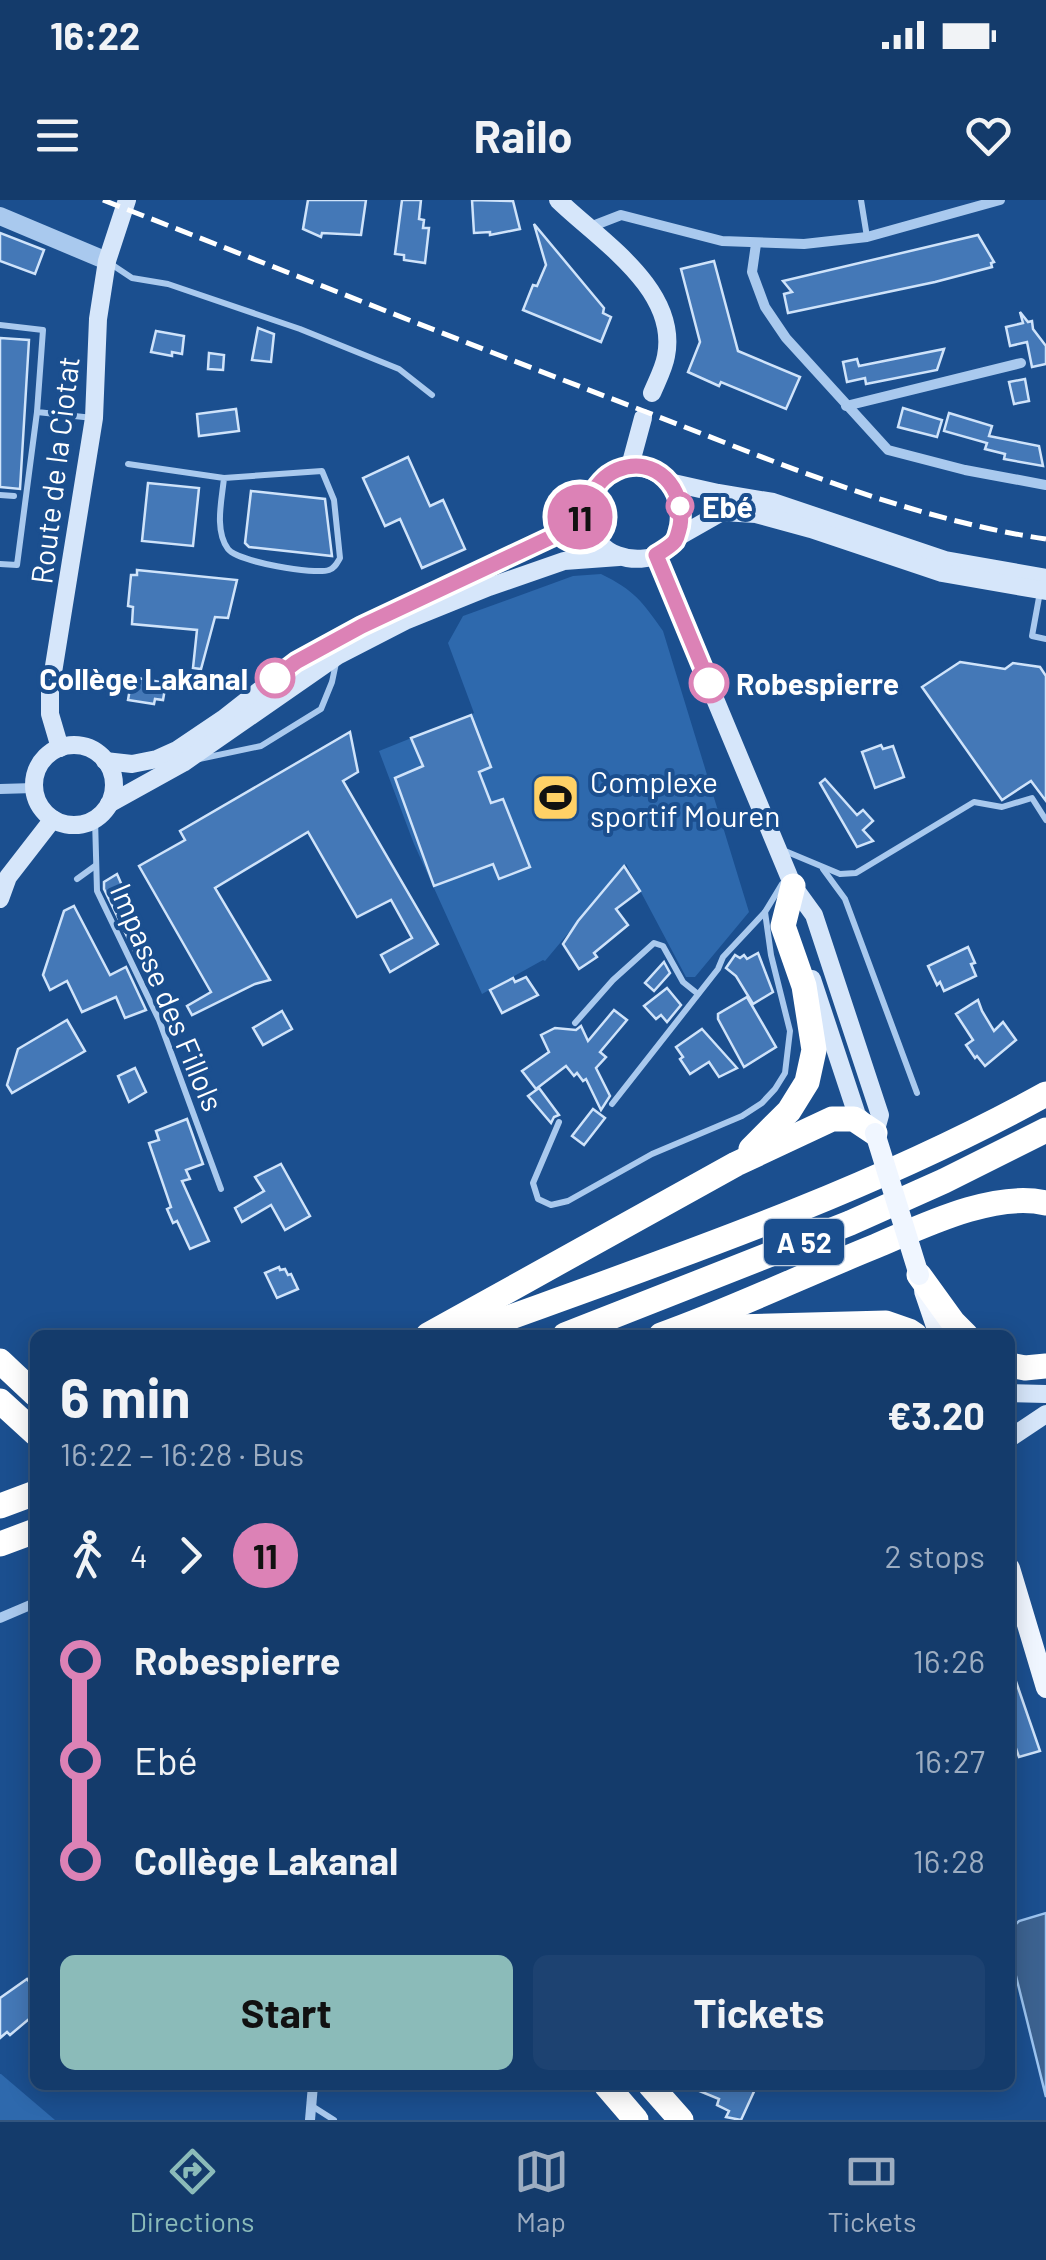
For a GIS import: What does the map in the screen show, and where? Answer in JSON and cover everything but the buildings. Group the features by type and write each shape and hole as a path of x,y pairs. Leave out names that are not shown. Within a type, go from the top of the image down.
{"highway":[{"path":"736,1164 789,1111 806,1082 814,1050 804,986 784,926 790,880"},
{"name":"A 52","path":"476,1330 754,1228 933,1150 1046,1094"},
{"path":"437,1330 736,1164 832,1118 854,1120 875,1133"},
{"name":"A 52","path":"577,1330 850,1223 1046,1130"},
{"path":"676,1330 935,1222 984,1206 1041,1200"},
{"path":"918,1275 961,1330"},
{"path":"725,1330 886,1324 906,1330"},
{"path":"0,1362 30,1389"},
{"path":"1015,1366 1046,1366"},
{"path":"0,1401 30,1428"},
{"path":"0,1506 30,1495"},
{"path":"0,1544 30,1532"},
{"path":"610,2090 636,2120"},
{"path":"654,2090 681,2120"}],"main road":[{"name":"Route de la Ciotat","path":"60,748 50,714 50,691 94,418 98,319 107,260 128,200"},
{"path":"558,200 647,285 666,320 666,355 652,393"},
{"path":"630,466 643,418"},
{"path":"618,557 596,538 588,510 600,483 611,473 630,466 656,472 670,482 773,502 945,560 1044,587"},
{"path":"670,482 682,512 678,537"},
{"path":"106,761 132,764 177,750 296,662 362,626 560,533 588,510"},
{"path":"109,804 114,782 106,761 98,754 80,746 60,748 38,768 34,788 43,811 66,824 95,819 109,804 183,763 337,656 405,621 564,561 618,557 631,560 656,555 678,537 722,512 756,514 811,529 942,573 1044,587"},
{"path":"656,555 790,880 794,923 857,1115 875,1133 937,1330"},
{"path":"0,899 8,877 52,819"},
{"path":"1015,1395 1046,1394"},
{"path":"1015,1434 1046,1414"},
{"path":"1015,1580 1039,1640 1046,1688"}],"street":[{"path":"590,227 621,214 722,241 804,244 867,236 1000,200"},
{"path":"0,216 107,260"},
{"path":"756,244 752,272 765,307 786,338 888,450 1046,485"},
{"path":"846,406 1020,363"},
{"path":"0,788 34,788"},
{"path":"0,1618 30,1605"},
{"path":"310,2120 312,2090"}],"lane":[{"path":"861,200 867,236"},
{"path":"107,260 132,278 168,284 300,328 400,369 432,395"},
{"path":"0,326 43,330 37,412 17,566 0,564"},
{"path":"37,412 94,418"},
{"path":"128,464 224,478 322,471 334,500 340,558 335,566 328,571 260,564 242,559 228,549 220,525 224,478"},
{"path":"0,495 14,496"},
{"path":"1044,587 1032,636 1046,638"},
{"path":"183,763 261,746 320,709 332,682 337,656"},
{"path":"778,848 840,874 856,873 974,802 1002,806 1032,798 1046,820"},
{"name":"Impasse des Fillols","path":"95,819 97,891 160,1020 221,1189"},
{"path":"77,879 96,865"},
{"path":"823,868 845,899 917,1093"},
{"path":"612,1104 718,970 723,957 790,880"},
{"path":"559,1122 533,1182 538,1199 551,1205 568,1201 652,1154 742,1116 775,1089 784,1073 790,1031 765,912"},
{"path":"575,1023 613,980 654,943 663,946 683,982 698,994"},
{"path":"311,2105 334,2120"}],"shaded area":[{"name":"Complexe sportif Mouren","path":"601,574 636,597 663,631 749,912 695,977 686,977 626,864 545,961 482,994 414,844 379,751 474,713 448,643 463,616 573,576"},
{"path":"1046,1913 1046,2097 1015,1972 1015,1925"},
{"path":"1,2074 55,2120 0,2120"}],"railway":[{"path":"103,200 840,486 943,517 1046,539"}],"bus line":[{"name":"11","path":"275,678 362,626 560,533 588,510 600,483 611,473 630,466 656,472 670,482 678,496 682,512 678,537 656,555 709,683"}],"place":[{"name":"Ebé","path":"680,506"},
{"name":"Collège Lakanal","path":"275,678"},
{"name":"Robespierre","path":"709,683"},
{"name":"Complexe sportif Mouren","path":"555,798"}]}
